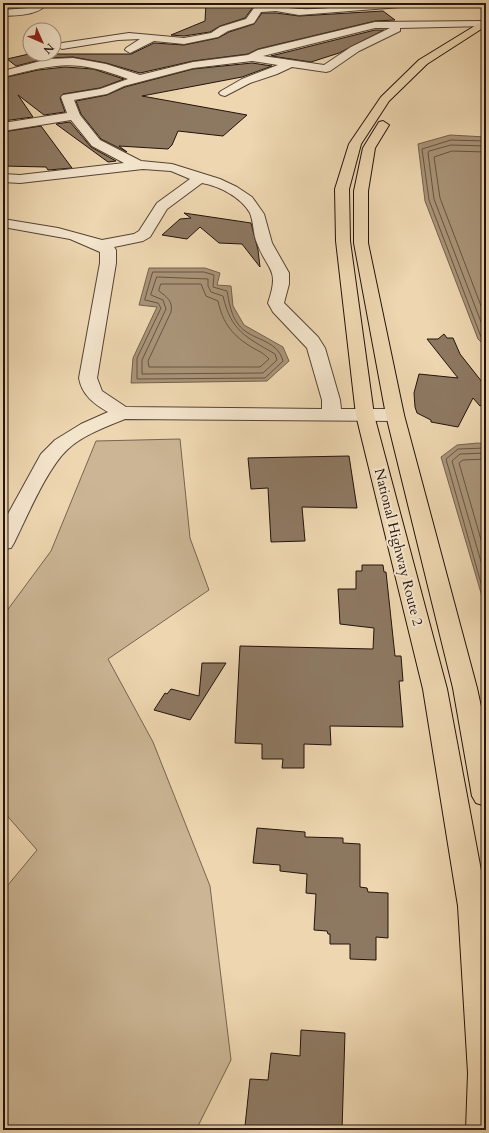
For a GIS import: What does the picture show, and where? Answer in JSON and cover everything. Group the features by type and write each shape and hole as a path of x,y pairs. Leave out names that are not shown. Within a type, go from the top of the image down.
{"highway":[{"name":"National Highway Route 2","path":"483,1130 485,1073 473,906 436,689 365,415 343,241 342,189 355,144 385,99 423,62 485,26"},
{"name":"National Highway Route 2","path":"485,26 437,63 398,102 369,148 361,191 361,243 395,415 465,688 486,796"}],"street":[{"path":"3,13 34,9 41,6 43,3"},
{"path":"62,46 139,35 184,41 214,35 224,28 250,21 256,14 257,10 265,8 299,12 413,3"},
{"path":"250,58 262,52 375,25 485,26"},
{"path":"138,165 96,143 74,116 67,97 103,92 120,84 193,65 250,58 326,69 355,49 405,25"},
{"path":"130,50 144,41 153,38"},
{"path":"3,74 33,66 64,61 94,65 121,72 139,79"},
{"path":"225,93 246,81 291,64"},
{"path":"3,127 74,116"},
{"path":"3,178 20,179 138,165 162,166 188,173 199,178 213,180 232,189 256,214 266,246 282,275 282,287 276,303 279,309 312,341 331,400 332,415"},
{"path":"102,246 138,238 145,234 162,206 199,178"},
{"path":"3,223 79,238 102,246 108,250 108,263 88,378 89,388 97,396 122,412"},
{"path":"3,543 48,458 62,444 88,428 122,412 395,415"}],"shaded area":[{"path":"180,439 190,538 209,590 108,659 153,742 210,886 231,1060 196,1130 3,1130 3,891 37,850 3,811 3,616 51,551 96,441"}],"water":[{"path":"450,135 486,137 486,347 478,339 425,201 418,144"},
{"path":"149,268 205,268 220,273 217,285 231,286 233,306 244,325 283,347 289,361 267,381 131,383 133,358 157,307 139,305"},
{"path":"478,443 486,444 486,626 481,593 441,457 457,445"}],"building":[{"path":"3,3 35,3 28,7 3,8"},
{"path":"206,3 361,3 308,8 260,5 253,7 245,18 220,26 210,32 184,36 171,35 205,21"},
{"path":"383,11 395,20 375,21 258,49 248,54 193,61 140,73 106,63 73,57 62,57 62,54 131,54 154,43 184,45 218,38 229,32 254,24 262,13 299,16"},
{"path":"375,30 384,30 339,53 311,62 271,56"},
{"path":"22,56 22,62 32,62 16,66 7,59"},
{"path":"252,63 272,66 242,77 142,96 247,115 223,136 178,131 172,145 168,149 119,146 127,152 101,139 81,114 76,101 107,95 125,87 193,69"},
{"path":"65,67 93,69 124,79 100,88 63,94 60,98 65,112 44,115 18,95 33,117 3,121 3,78 38,70"},
{"path":"70,122 91,147 116,161 108,162 56,124"},
{"path":"41,126 72,168 48,170 46,167 3,166 3,132"},
{"path":"184,213 251,223 258,250 260,267 242,244 219,243 200,227 187,239 162,235 180,219 191,218"},
{"path":"444,334 447,338 453,338 460,354 486,387 486,401 480,406 473,398 458,427 431,422 431,420 417,413 415,407 414,393 419,374 458,378 427,339 438,339"},
{"path":"349,456 357,508 302,507 305,541 271,542 268,488 251,489 248,458"},
{"path":"362,565 383,565 384,572 386,572 395,656 401,656 403,681 399,681 403,727 330,726 331,745 304,744 304,768 282,768 283,759 262,759 262,744 235,743 240,646 373,649 374,628 340,624 338,589 356,589 356,571 362,571"},
{"path":"202,663 226,663 190,720 154,710 165,693 167,694 171,689 199,696"},
{"path":"257,828 305,832 305,837 343,838 343,843 360,844 360,887 367,888 368,892 388,893 388,938 376,937 376,960 350,959 350,944 330,944 330,934 328,934 327,931 314,930 316,894 306,893 307,874 280,871 280,865 253,863"},
{"path":"301,1030 345,1033 342,1130 282,1130 245,1126 250,1079 268,1080 271,1053 300,1056"}]}
